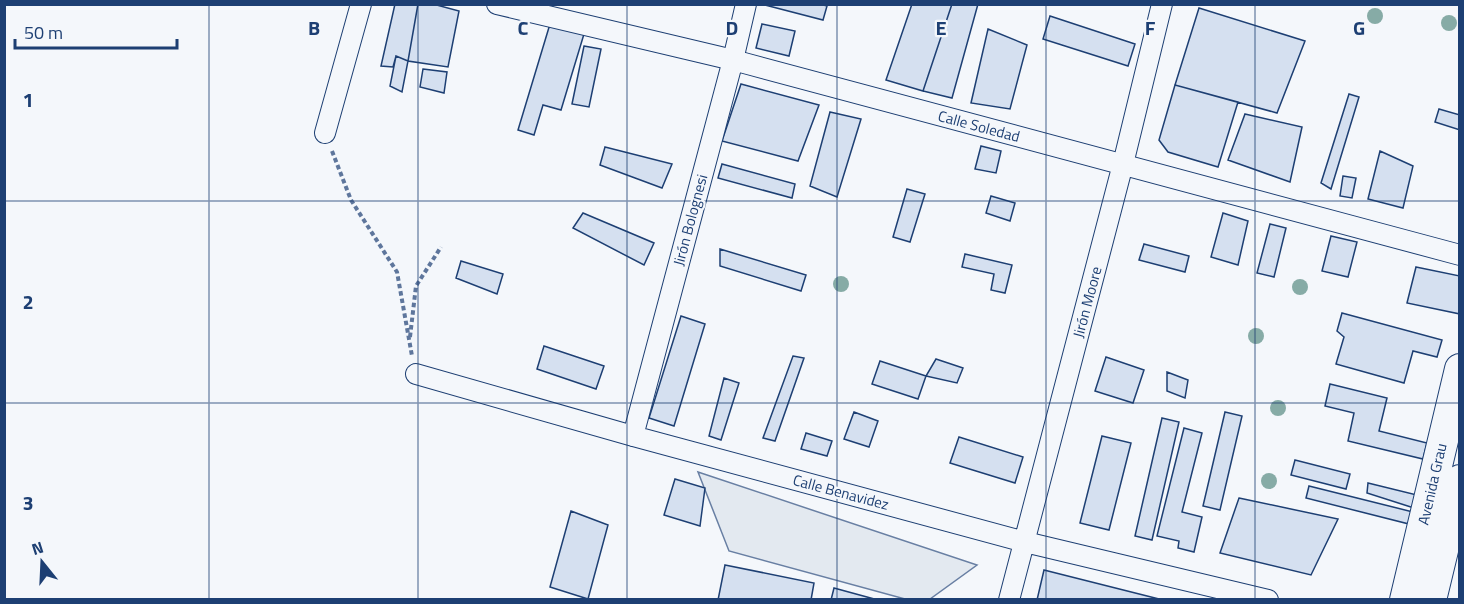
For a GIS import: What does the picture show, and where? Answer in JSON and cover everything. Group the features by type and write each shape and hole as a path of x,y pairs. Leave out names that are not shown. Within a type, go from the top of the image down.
{"main road":[{"name":"Avenida Grau","path":"1405,600 1460,369"},
{"name":"Avenida Grau","path":"1431,600 1460,480"}],"street":[{"path":"325,133 362,4"},
{"name":"Calle Soledad","path":"497,4 733,60 1460,255"},
{"name":"Jirón Bolognesi","path":"633,436 746,4"},
{"name":"Jirón Moore","path":"1009,600 1123,164 1162,4"},
{"name":"Calle Benavidez","path":"416,374 633,436 1025,542 1268,600"}],"path":[{"path":"325,133 351,200 397,272 416,374"},
{"path":"409,344 416,286 441,247"}],"shaded area":[{"path":"698,472 977,565 930,599 905,599 729,551"}],"building":[{"path":"395,4 418,4 408,61 396,56 393,67 381,66"},
{"path":"418,4 433,4 459,11 448,67 408,61"},
{"path":"820,4 827,6 823,20 765,5"},
{"path":"912,4 952,4 923,91 886,80"},
{"path":"952,4 978,4 952,98 923,91"},
{"path":"1199,8 1305,41 1277,113 1175,85"},
{"path":"1050,16 1135,44 1128,66 1043,39"},
{"path":"550,24 584,34 561,110 543,105 534,135 518,130"},
{"path":"762,24 795,31 789,56 756,48"},
{"path":"988,29 1027,45 1010,109 971,103"},
{"path":"584,46 601,49 589,107 572,104"},
{"path":"396,56 408,61 402,92 390,86"},
{"path":"423,69 447,72 444,93 420,87"},
{"path":"741,84 819,105 798,161 722,141"},
{"path":"1175,85 1238,102 1218,167 1168,152 1159,140"},
{"path":"1349,94 1359,97 1331,189 1321,183"},
{"path":"1439,109 1460,115 1460,130 1435,122"},
{"path":"830,112 861,119 837,197 810,186"},
{"path":"1245,114 1302,127 1290,182 1228,160"},
{"path":"981,146 1001,151 996,173 975,169"},
{"path":"605,147 672,164 662,188 600,165"},
{"path":"1380,151 1413,166 1403,208 1368,199"},
{"path":"722,164 795,184 792,198 718,178"},
{"path":"1343,176 1356,178 1352,198 1340,196"},
{"path":"907,189 925,194 910,242 893,237"},
{"path":"991,196 1015,203 1010,221 986,213"},
{"path":"583,213 654,243 644,265 573,228"},
{"path":"1223,213 1248,221 1238,265 1211,257"},
{"path":"1270,224 1286,228 1274,277 1257,273"},
{"path":"1331,236 1357,242 1348,277 1322,271"},
{"path":"1144,244 1189,256 1185,272 1139,260"},
{"path":"720,249 806,275 801,291 720,266"},
{"path":"965,254 1012,265 1005,293 991,290 994,274 962,267"},
{"path":"461,261 503,274 497,294 456,278"},
{"path":"1416,267 1460,276 1460,314 1407,303"},
{"path":"1342,313 1442,340 1437,357 1413,351 1404,383 1336,364 1344,337 1337,331"},
{"path":"681,316 705,324 674,426 649,418"},
{"path":"544,346 604,366 596,389 537,369"},
{"path":"793,356 804,358 775,441 763,438"},
{"path":"1106,357 1144,370 1133,403 1095,391"},
{"path":"936,359 963,368 957,383 926,376"},
{"path":"880,361 926,376 918,399 872,384"},
{"path":"1167,372 1188,380 1185,398 1167,391"},
{"path":"724,378 739,383 721,440 709,436"},
{"path":"1330,384 1387,398 1379,431 1427,443 1423,459 1348,441 1354,413 1325,406"},
{"path":"854,412 878,421 869,447 844,439"},
{"path":"1225,412 1242,416 1220,510 1203,506"},
{"path":"1162,418 1179,422 1152,540 1135,536"},
{"path":"1184,428 1202,433 1182,512 1202,517 1194,552 1178,548 1179,541 1157,536"},
{"path":"806,433 832,441 827,456 801,449"},
{"path":"1102,436 1131,443 1109,530 1080,523"},
{"path":"959,437 1023,457 1015,483 950,463"},
{"path":"1295,460 1350,474 1346,489 1291,475"},
{"path":"675,479 705,488 700,526 664,515"},
{"path":"1368,483 1417,495 1414,508 1367,493"},
{"path":"1309,486 1413,512 1409,524 1306,498"},
{"path":"1239,498 1338,519 1311,575 1220,553"},
{"path":"571,511 608,525 588,599 550,587"},
{"path":"725,565 814,583 811,600 718,600"},
{"path":"1044,570 1163,600 1037,600"},
{"path":"834,588 878,600 831,600"}]}
